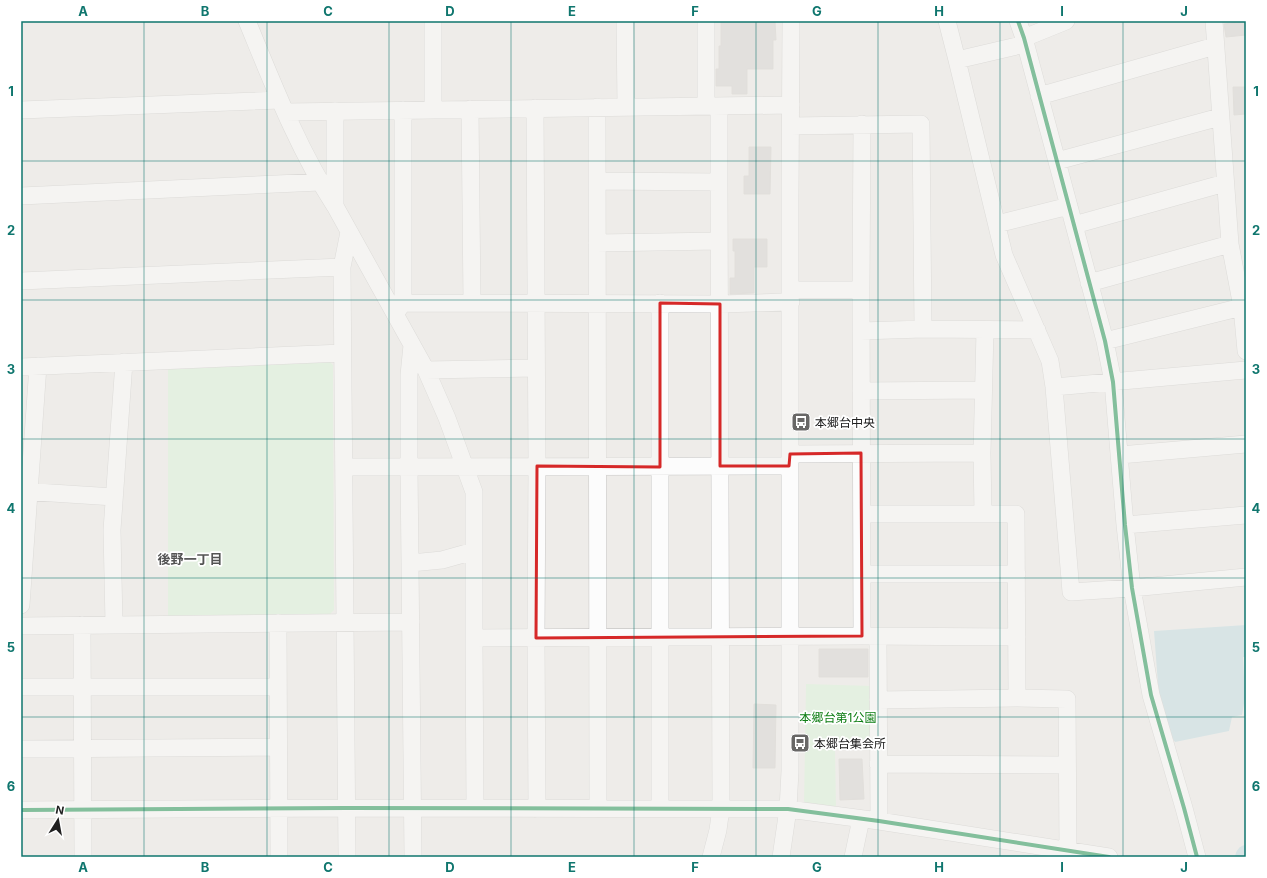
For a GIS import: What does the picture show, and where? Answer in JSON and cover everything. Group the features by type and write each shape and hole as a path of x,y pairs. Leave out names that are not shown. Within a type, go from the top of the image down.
{"street":[{"path":"247,21 283,106 320,182 349,232 399,309 412,345 426,370 447,418 474,492 475,808"},
{"path":"433,21 433,110"},
{"path":"625,21 626,107"},
{"path":"706,21 718,182 720,304 721,808 718,830 711,857"},
{"path":"781,857 788,809 790,771 791,21"},
{"path":"947,21 1004,255 1050,361 1054,387 1071,592 1132,588 1246,577"},
{"path":"1018,21 1105,341 1113,382 1132,588 1151,695 1197,857"},
{"path":"957,60 1024,41 1066,21"},
{"path":"1214,21 1230,244 1244,307 1246,351"},
{"path":"1039,96 1215,46"},
{"path":"21,110 283,106 335,111 791,105"},
{"path":"597,107 598,809"},
{"path":"535,108 537,809"},
{"path":"470,109 472,303"},
{"path":"399,309 403,110"},
{"path":"335,111 335,206"},
{"path":"1057,161 1220,117"},
{"path":"862,124 862,574 878,700 878,821"},
{"path":"791,126 921,124 923,329"},
{"path":"597,181 718,182"},
{"path":"21,196 320,182"},
{"path":"1074,225 1225,183"},
{"path":"997,224 1069,206"},
{"path":"347,857 342,267 349,232"},
{"path":"597,243 719,241"},
{"path":"1088,283 1230,244"},
{"path":"21,281 342,267"},
{"path":"399,309 472,303 720,304 861,290"},
{"path":"660,303 660,809"},
{"path":"1105,341 1244,307"},
{"path":"861,330 1037,330"},
{"path":"983,514 982,452 985,330"},
{"path":"412,345 409,376 409,467 413,857"},
{"path":"21,606 29,366 342,353"},
{"path":"114,624 112,530 124,362"},
{"path":"426,370 536,368"},
{"path":"1054,387 1246,370"},
{"path":"861,391 983,390"},
{"path":"1120,456 1246,444"},
{"path":"344,468 464,466 720,466 861,453 982,452"},
{"path":"25,491 114,497"},
{"path":"862,514 1016,514 1017,698"},
{"path":"1125,525 1246,515"},
{"path":"411,563 442,560 474,552"},
{"path":"862,574 1017,574"},
{"path":"21,626 411,622"},
{"path":"278,623 279,857"},
{"path":"82,625 84,857"},
{"path":"474,638 870,636 1016,637"},
{"path":"21,687 278,687"},
{"path":"878,700 1017,698 1067,700 1068,851"},
{"path":"21,749 278,747"},
{"path":"878,764 1067,765"},
{"path":"21,810 278,808 788,809 878,821 1049,852 1068,851 1109,857"},
{"path":"853,857 861,819"}],"highlighted area":[{"path":"660,303 720,304 720,466 789,466 790,454 861,453 862,636 536,638 537,466 660,467"}],"green space":[{"path":"327,359 333,365 334,610 328,616 168,618 168,365"},
{"name":"本郷台第1公園","path":"806,684 873,686 871,750 835,749 836,807 804,804"}],"water":[{"path":"1246,625 1246,657 1243,657 1245,698 1242,715 1232,717 1229,731 1175,742 1170,735 1159,698 1154,631"}],"building":[{"path":"721,21 775,21 776,40 773,40 773,69 747,69 747,94 732,94 732,86 716,86 716,69 719,69 719,46 721,46"},
{"path":"1246,21 1246,35 1226,37 1224,24"},
{"path":"1233,87 1246,87 1246,114 1234,115"},
{"path":"749,147 771,147 770,194 744,194 744,176 749,176"},
{"path":"733,239 767,239 767,267 754,267 754,293 730,294 730,278 735,278 735,251 733,251"},
{"path":"819,649 868,649 868,677 819,677"},
{"path":"754,704 776,705 775,768 753,768"},
{"path":"839,759 862,759 864,799 840,800"}],"cycle path":[{"path":"1018,21 1024,38 1105,341 1113,382 1132,588 1151,695 1197,857"},
{"path":"21,810 347,808 788,809 879,821 1109,857"}],"place":[{"name":"本郷台中央","path":"801,422"},
{"name":"本郷台集会所","path":"800,743"}],"district":[{"name":"後野一丁目","path":"190,559"}]}
